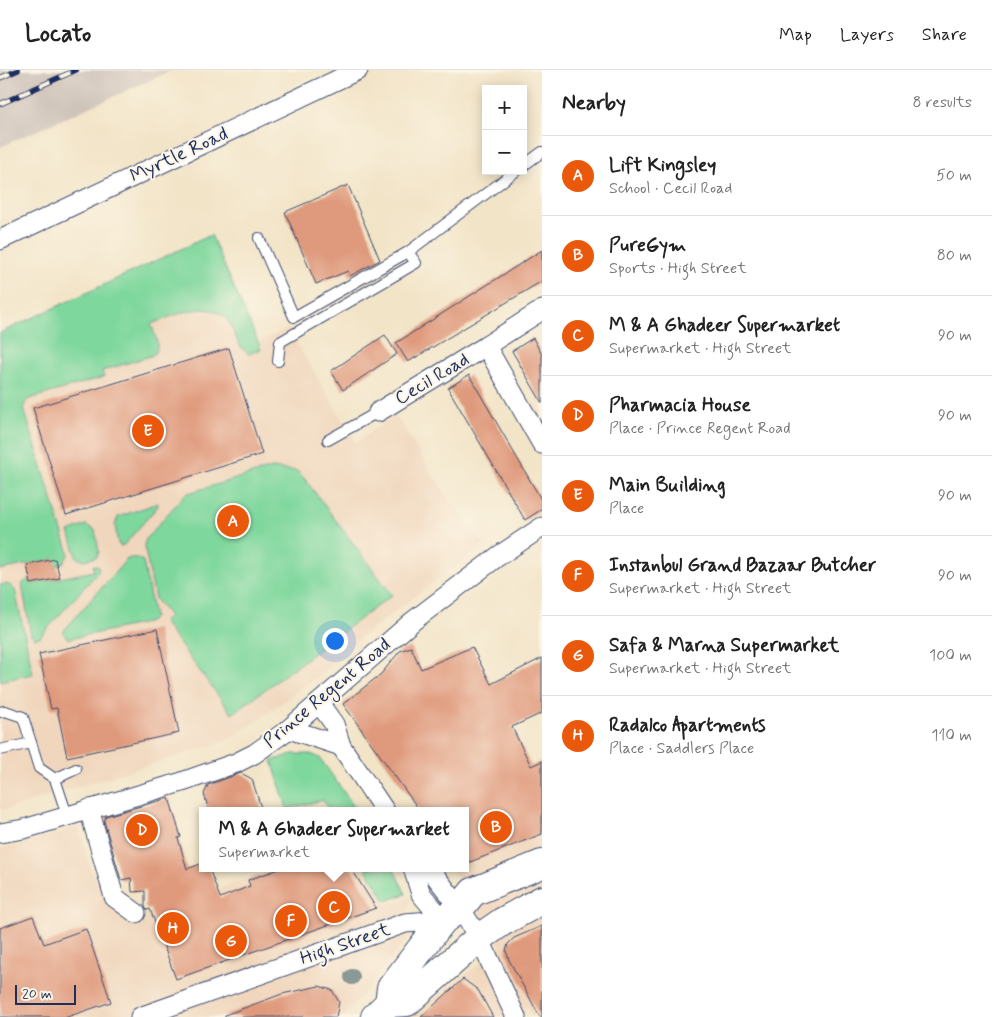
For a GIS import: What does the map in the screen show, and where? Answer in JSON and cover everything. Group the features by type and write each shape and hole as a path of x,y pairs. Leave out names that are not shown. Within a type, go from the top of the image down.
{"main road":[{"path":"382,1010 391,988 452,914 474,892 542,864"},
{"path":"452,914 480,910 525,892 542,890"},
{"path":"382,1010 407,1002 479,938 502,922 542,900"}],"street":[{"name":"Myrtle Road","path":"0,240 358,70"},
{"name":"Cecil Road","path":"378,412 542,310"},
{"name":"Cecil Road","path":"486,346 542,444"},
{"name":"Prince Regent Road","path":"0,833 24,829 182,782 236,764 254,754 319,703 413,621 497,557 542,528"},
{"path":"319,703 334,724 341,746 382,807"},
{"path":"289,728 341,746"},
{"path":"89,809 114,897 136,913"},
{"path":"414,872 421,894 452,914 479,938 516,1017"},
{"path":"431,872 452,914"},
{"name":"High Street","path":"140,1017 405,923 452,914"}],"lane":[{"path":"527,163 542,152"},
{"path":"259,238 294,317 408,252 511,175"},
{"path":"278,361 280,342 416,263 408,252"},
{"path":"328,440 378,412"},
{"path":"0,712 5,711 23,716 39,768 55,779 67,815"},
{"path":"0,750 31,743"},
{"path":"55,779 76,769"}],"shaded area":[{"path":"0,70 173,70 0,147"},
{"path":"211,235 258,342 288,328 356,443 395,415 448,498 484,544 356,641 328,668 253,724 223,742 6,809 0,809 0,333"},
{"path":"542,785 542,1012 532,1016 528,1007 506,1017 411,1017 501,947 454,872 469,872 469,813"},
{"path":"78,827 93,875 112,907 132,920 266,872 364,872 386,905 410,898 408,937 343,1017 0,1017 0,849"}],"green space":[{"path":"211,235 261,349 249,354 246,352 240,346 225,318 216,312 206,309 184,312 151,324 157,344 156,352 153,355 102,371 104,377 29,399 25,403 24,409 69,554 64,562 56,566 54,559 0,570 0,333"},
{"path":"272,468 297,471 304,478 392,595 232,714 163,622 169,616 155,599 144,545 146,539 185,494"},
{"path":"158,503 158,506 124,545 118,544 115,525 118,517"},
{"path":"86,525 95,530 99,552 97,557 85,560 77,558 69,532"},
{"path":"127,559 143,561 154,617 150,622 68,639 63,633 65,629"},
{"path":"93,565 98,566 98,572 40,637 34,638 31,635 22,584 30,578 31,584 94,571"},
{"path":"6,584 15,590 33,674 0,681 0,585"},
{"path":"292,754 311,754 320,758 354,807 327,807 323,800 295,807 286,807 272,761"},
{"path":"368,872 395,872 406,894 386,901"}],"building":[{"path":"348,185 380,260 350,276 348,271 316,284 285,212"},
{"path":"542,250 542,281 408,362 396,343"},
{"path":"385,335 397,354 343,390 331,371"},
{"path":"533,338 542,355 542,403 512,351"},
{"path":"229,348 262,454 66,515 33,408"},
{"path":"469,375 542,501 542,509 525,520 448,388"},
{"path":"55,559 60,578 31,584 27,565"},
{"path":"157,629 179,733 67,757 57,708 51,709 39,654"},
{"path":"411,647 421,669 472,647 491,684 542,658 542,713 512,727 531,766 542,761 542,834 469,862 469,807 417,807 343,704 381,674 400,651"},
{"path":"241,773 252,779 261,807 208,807 204,794 208,785"},
{"path":"169,798 181,837 178,838 187,869 199,864 199,872 210,872 220,898 250,886 248,880 271,872 354,872 376,908 176,979 150,909 147,910 145,907 145,891 132,892 131,878 121,880 104,821 106,816"},
{"path":"33,916 44,944 86,929 111,1002 67,1017 0,1017 0,928"},
{"path":"542,926 542,1017 540,1017 506,951 508,944 514,938"},
{"path":"463,979 478,990 493,1017 421,1017"},
{"path":"319,986 332,990 339,1002 336,1017 225,1017 225,1015 282,994"}],"railway":[{"path":"0,78 18,70"},
{"path":"0,104 76,70"}],"place":[{"name":"Main Building","path":"148,431"},
{"name":"Lift Kingsley","path":"233,521"},
{"name":"PureGym","path":"496,827"},
{"name":"Pharmacia House","path":"142,830"},
{"name":"M & A Ghadeer Supermarket","path":"334,907"},
{"name":"Instanbul Grand Bazaar Butcher","path":"291,921"},
{"name":"Radalco Apartments","path":"173,928"},
{"name":"Safa & Marna Supermarket","path":"231,941"}]}
